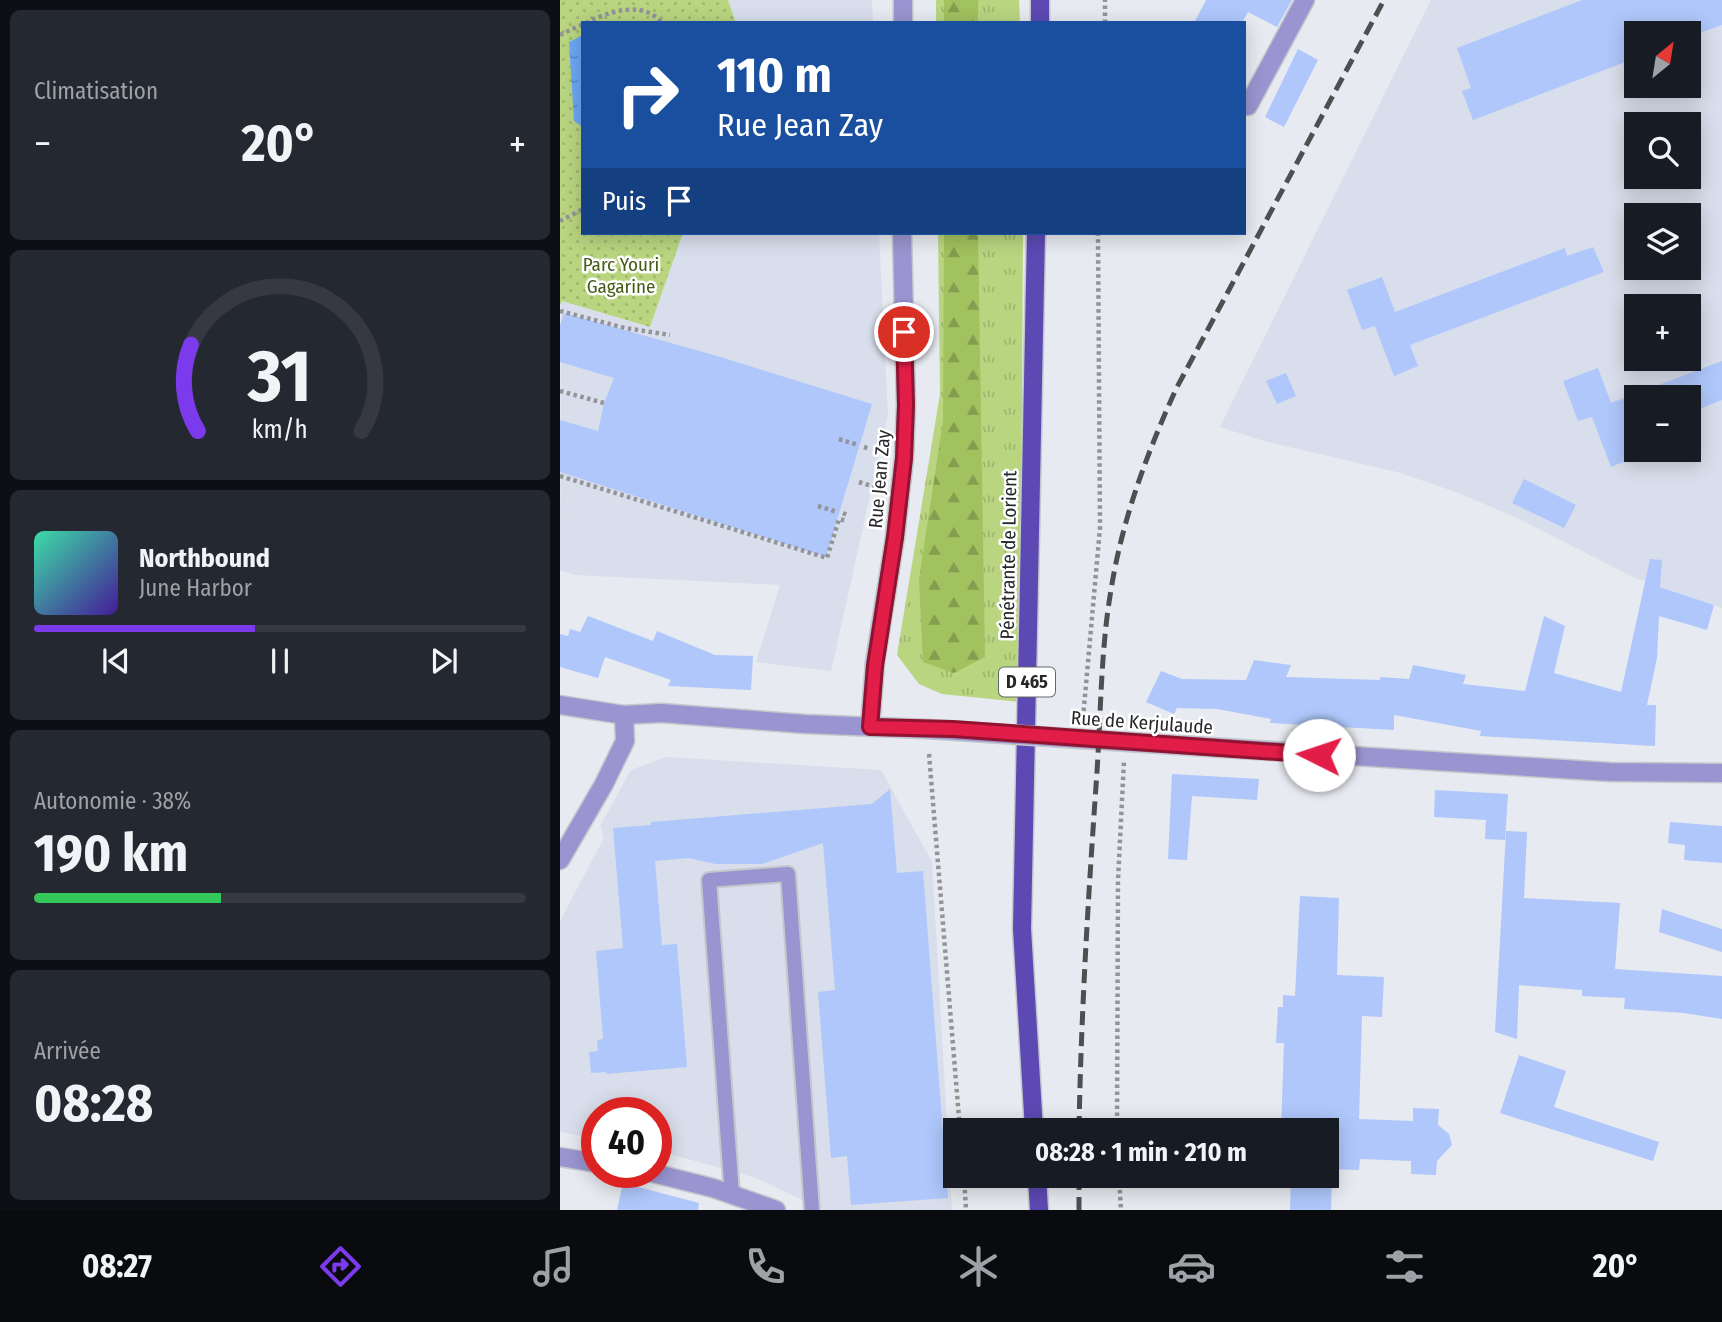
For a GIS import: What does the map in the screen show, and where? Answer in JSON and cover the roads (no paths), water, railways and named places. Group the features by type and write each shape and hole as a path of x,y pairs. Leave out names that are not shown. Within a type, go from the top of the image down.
{"main road":[{"path":"1040,0 1040,21"},
{"name":"Pénétrante de Lorient","path":"1033,1118 1022,929 1036,235"},
{"path":"1038,1188 1039,1210"}],"street":[{"path":"902,21 903,0"},
{"path":"1248,106 1305,0"},
{"name":"Rue Jean Zay","path":"870,727 875,666 904,458 906,405 902,235"},
{"name":"Rue de Kerjulaude","path":"560,705 624,715 661,713 1610,772 1722,773"},
{"path":"560,860 604,784 625,741 624,715"},
{"path":"560,1157 581,1160"},
{"path":"672,1178 776,1210"}],"lane":[{"path":"732,1195 709,880 788,874 812,1210"}],"water":[{"path":"581,36 581,126 574,121 569,42"}],"railway":[{"path":"1079,1118 1085,958 1103,663 1107,614 1122,538 1146,462 1176,389 1384,0"},
{"path":"1079,1188 1079,1210"}],"park label":[{"name":"Parc Youri Gagarine","path":"621,275"}]}
